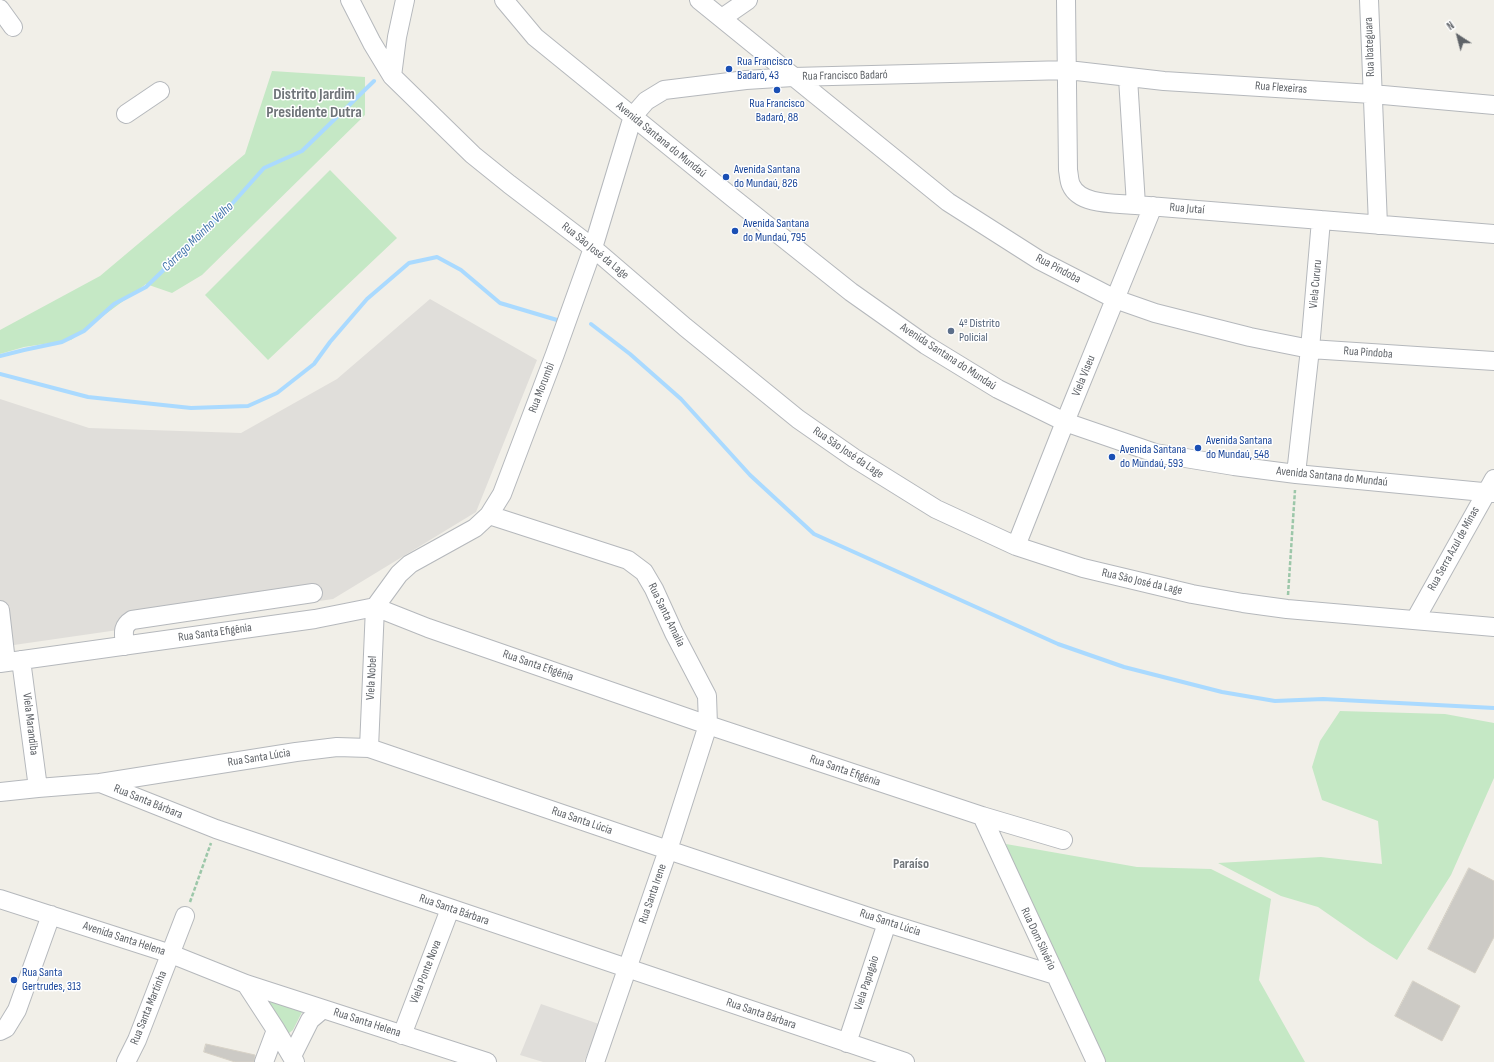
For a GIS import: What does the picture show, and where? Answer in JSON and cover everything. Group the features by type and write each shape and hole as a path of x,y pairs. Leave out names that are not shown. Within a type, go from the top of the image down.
{"street":[{"name":"Rua São José da Lage","path":"350,0 372,43 392,76 473,154 509,184 593,248 685,327 798,419 854,458 936,508 1016,546 1083,568 1192,594 1287,609 1494,627"},
{"path":"392,76 404,0"},
{"name":"Avenida Santana do Mundaú","path":"504,0 535,37 851,292 926,345 998,389 1065,422 1155,453 1234,466 1296,474 1491,488"},
{"name":"Rua Pindoba","path":"699,0 948,202 1039,260 1115,299 1155,313 1250,337 1310,349 1494,361"},
{"path":"722,18 748,0"},
{"name":"Rua Jutaí","path":"1066,0 1068,170 1072,186 1078,195 1089,201 1494,234"},
{"name":"Rua Ibateguara","path":"1368,0 1378,224"},
{"path":"0,9 14,27"},
{"name":"Rua Francisco Badaró","path":"633,116 646,102 664,90 746,80 793,77 1068,70"},
{"name":"Rua Flexeiras","path":"1068,70 1128,78 1372,94 1494,105"},
{"name":"Viela Viseu","path":"1016,546 1115,299 1144,206 1128,78"},
{"path":"126,114 160,91"},
{"name":"Rua Morumbi","path":"375,607 399,574 410,564 475,528 489,515 502,494 593,248 633,116"},
{"name":"Viela Cururu","path":"1296,474 1310,349 1321,220"},
{"name":"Rua Serra Azul de Minas","path":"1415,620 1491,488"},
{"name":"Rua Santa Amalia","path":"489,515 628,560 644,572 654,589 674,633 707,696 708,725"},
{"path":"125,646 124,631 126,624 132,620 313,593"},
{"name":"Rua Santa Efigênia","path":"9,662 315,619 375,607 428,628 708,725 982,816 1063,840"},
{"name":"Viela Nobel","path":"369,748 375,607"},
{"name":"Viela Marandiba","path":"0,610 9,662 38,788"},
{"name":"Rua Santa Irene","path":"595,1062 668,850 708,725"},
{"name":"Rua Santa Lúcia","path":"100,783 296,752 337,747 369,748 668,850 887,922 1055,975"},
{"name":"Rua Santa Bárbara","path":"0,792 100,783 216,829 905,1062"},
{"name":"Rua Dom Silvério","path":"982,816 1096,1062"},
{"name":"Avenida Santa Helena","path":"0,899 51,914 171,954 246,984"},
{"name":"Viela Ponte Nova","path":"402,1034 450,909"},
{"path":"0,1031 6,1028 17,1010 51,914"},
{"name":"Rua Santa Martinha","path":"126,1062 137,1040 185,916"},
{"name":"Viela Papagaio","path":"847,1042 887,922"},
{"path":"246,984 294,1059"},
{"name":"Rua Santa Helena","path":"246,984 488,1062"},
{"path":"294,1059 310,1020 323,1009"},
{"path":"264,1062 276,1030"}],"path":[{"path":"1287,609 1296,474"},
{"path":"185,916 216,829"}],"shaded area":[{"path":"430,299 537,360 476,512 333,599 0,647 0,399 89,428 241,433 337,379"},
{"path":"541,1004 599,1024 584,1062 543,1062 520,1055"}],"green space":[{"path":"272,71 365,77 365,115 202,275 172,293 146,284 71,340 24,347 0,354 0,330 100,276 245,154"},
{"path":"330,170 397,238 268,360 205,295"},
{"path":"1340,711 1445,714 1494,723 1494,778 1451,875 1397,960 1318,907 1281,896 1218,863 1321,857 1382,864 1378,821 1322,800 1312,767 1320,741"},
{"path":"1006,844 1137,867 1211,869 1271,899 1259,980 1305,1062 1105,1062 1023,894"},
{"path":"268,997 305,1006 293,1030 284,1037 272,1017"}],"building":[{"path":"1469,868 1494,881 1494,937 1475,973 1428,949"},
{"path":"1413,981 1460,1006 1442,1041 1395,1016"},
{"path":"206,1044 255,1055 254,1062 235,1062 204,1052"}],"waterway":[{"name":"Córrego Moinho Velho","path":"0,356 62,342 84,331 114,304 146,287 231,205 264,168 302,151 374,81"},
{"path":"0,374 88,397 191,408 248,406 277,393 314,364 330,342 367,299 409,263 437,257 461,270 500,303 557,320"},
{"path":"591,324 630,354 681,399 750,475 814,534 1058,644 1124,667 1222,692 1275,701 1323,699 1494,708"}],"place":[{"name":"Rua Francisco Badaró, 43","path":"729,69"},
{"name":"Rua Francisco Badaró, 88","path":"777,90"},
{"name":"Avenida Santana do Mundaú, 826","path":"726,177"},
{"name":"Avenida Santana do Mundaú, 795","path":"735,231"},
{"name":"4º Distrito Policial","path":"951,331"},
{"name":"Avenida Santana do Mundaú, 548","path":"1198,448"},
{"name":"Avenida Santana do Mundaú, 593","path":"1112,457"},
{"name":"Rua Santa Gertrudes, 313","path":"14,980"}],"district":[{"name":"Distrito Jardim Presidente Dutra","path":"314,104"},
{"name":"Paraíso","path":"911,864"}]}
